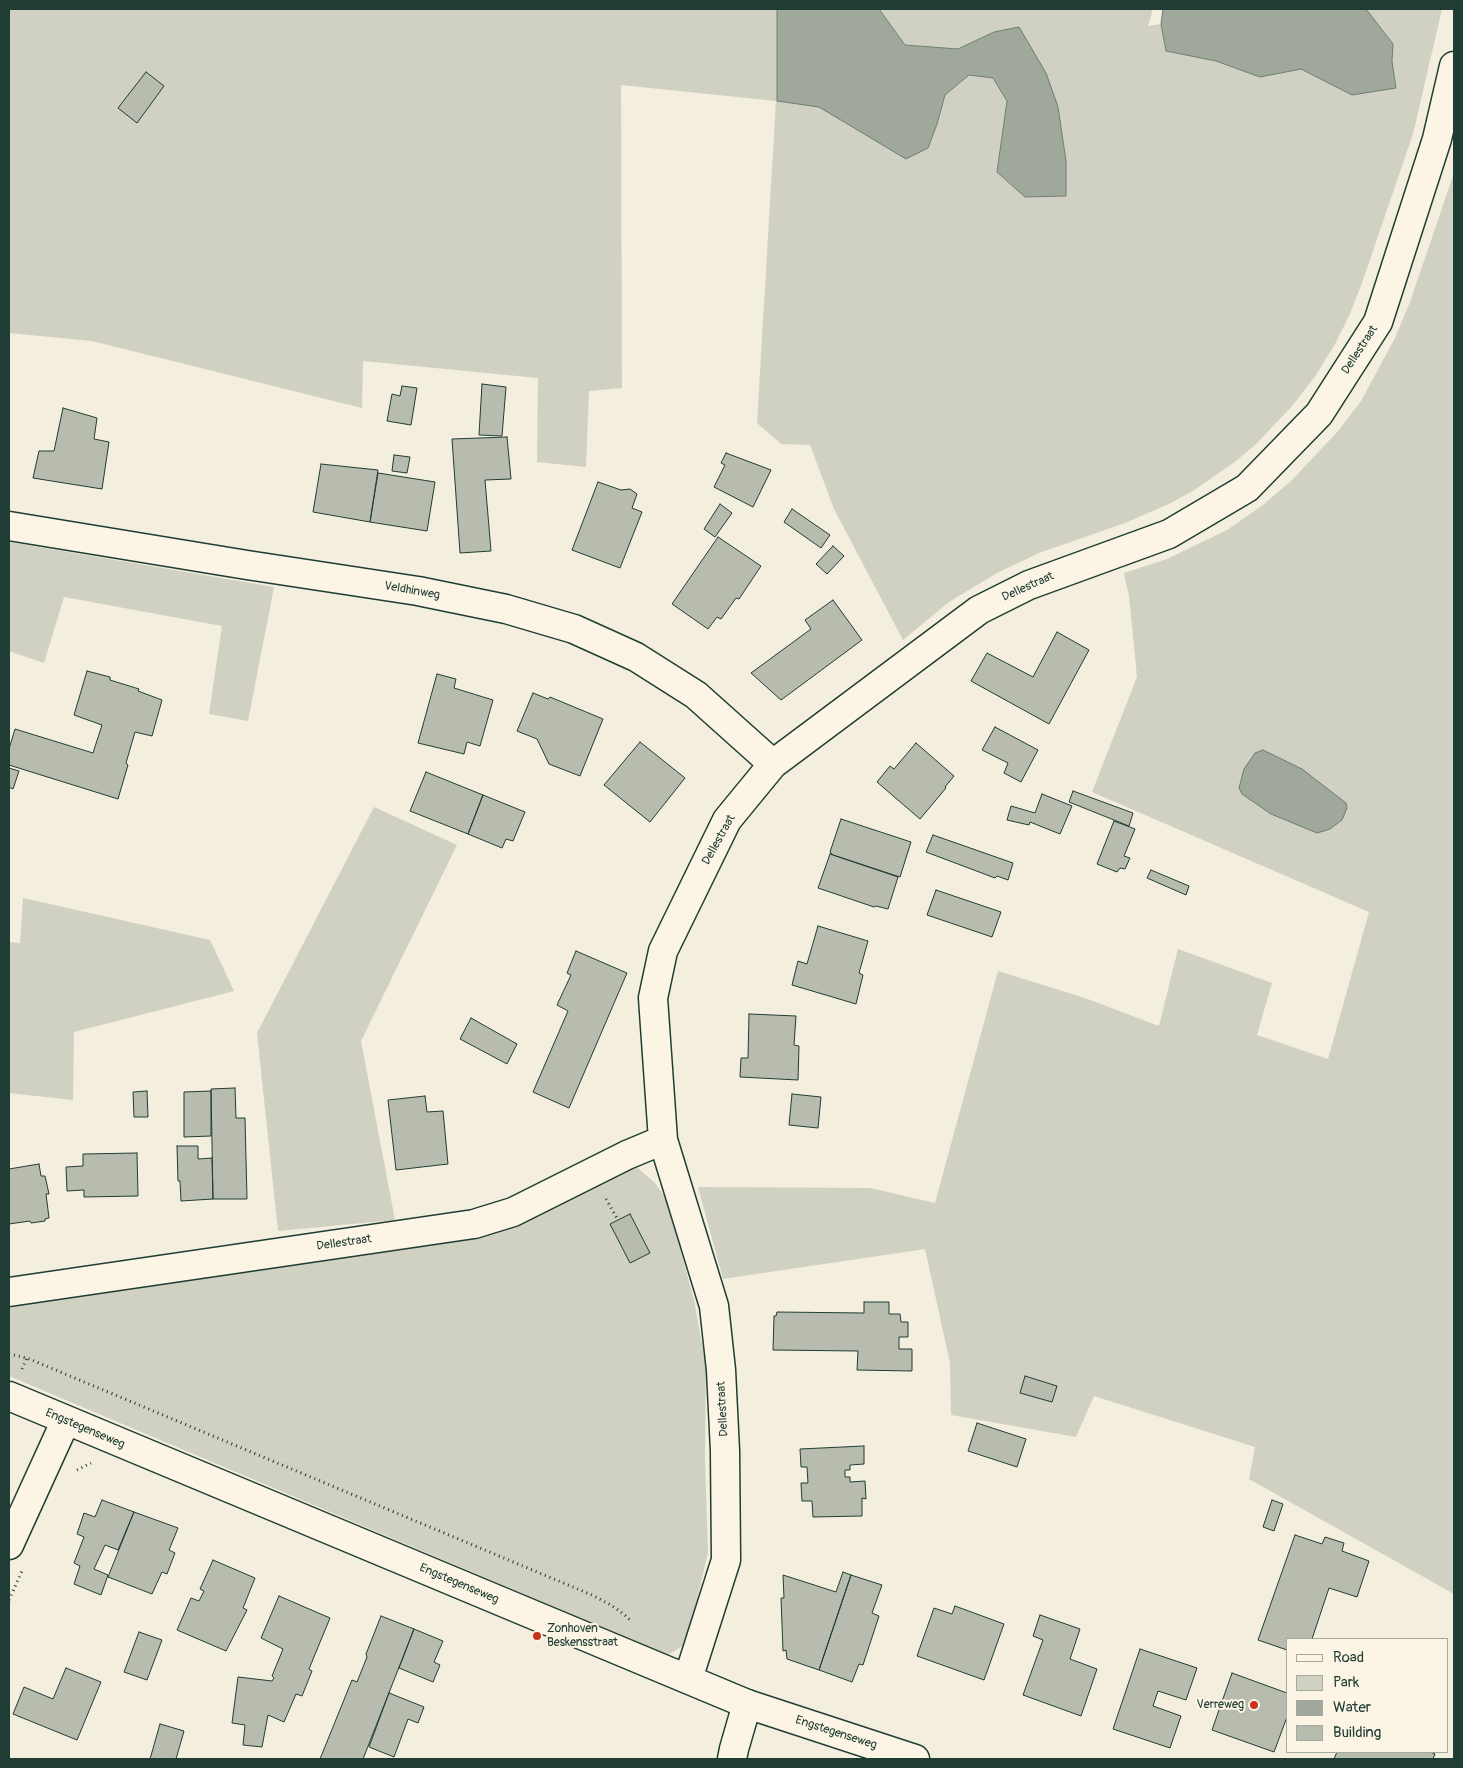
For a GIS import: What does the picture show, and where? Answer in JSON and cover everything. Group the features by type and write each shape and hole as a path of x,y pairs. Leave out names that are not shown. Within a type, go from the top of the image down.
{"street":[{"name":"Dellestraat","path":"688,1679 726,1560 725,1451 721,1370 714,1306 663,1140 653,998 663,951 727,820 772,764 979,610 1029,585 1169,534 1247,488 1319,414 1378,322 1437,138 1454,66"},
{"name":"Veldhinweg","path":"9,526 256,567 418,591 506,609 565,627 636,657 696,695 772,764"},
{"name":"Dellestraat","path":"9,1292 474,1224 513,1212 627,1155 663,1140"},
{"name":"Engstegenseweg","path":"9,1396 747,1704 915,1759"},
{"path":"9,1545 66,1420"},
{"path":"732,1759 747,1704"}],"path":[{"path":"9,1354 27,1358 592,1596 625,1614 637,1628"}],"green space":[{"path":"9,9 777,9 777,101 819,106 906,159 937,124 945,95 969,75 993,78 1007,101 997,172 1025,197 1066,196 1066,161 1058,107 994,32 958,49 905,45 879,9 1153,9 1148,26 1161,24 1166,51 1216,61 1260,77 1301,69 1352,95 1396,87 1392,61 1393,44 1366,9 1442,9 1413,134 1362,283 1350,314 1335,344 1316,375 1293,405 1256,444 1236,461 1193,491 1169,504 1125,523 1039,553 997,573 949,602 903,640 834,509 810,445 781,444 757,423 776,101 621,85 622,388 589,391 586,467 537,462 538,378 363,361 362,408 92,341 9,333"},
{"path":"1454,173 1454,1594 1249,1479 1255,1447 1094,1396 1076,1437 951,1415 950,1363 925,1249 723,1279 698,1187 870,1188 935,1203 998,971 1085,998 1159,1026 1178,949 1272,983 1257,1035 1328,1059 1369,912 1092,792 1137,677 1129,596 1124,573 1167,559 1227,530 1263,505 1292,480 1339,430 1361,401 1394,340 1410,302"},
{"path":"9,542 274,587 248,721 209,714 222,626 64,597 44,663 9,651"},
{"path":"374,807 457,845 361,1041 395,1220 278,1231 257,1033"},
{"path":"23,898 210,940 234,991 74,1032 73,1100 9,1093 9,942 20,943"},
{"path":"638,1168 655,1183 667,1200 694,1300 706,1366 705,1460 708,1553 691,1624 682,1646 668,1655 9,1376 9,1303 277,1265 620,1171"}],"water":[{"path":"777,9 879,9 905,45 958,49 994,32 1019,27 1046,73 1058,107 1066,161 1066,196 1025,197 997,172 1007,101 993,78 969,75 945,95 928,148 906,159 819,107 777,101"},
{"path":"1163,9 1366,9 1393,44 1392,61 1396,88 1352,95 1301,69 1260,77 1216,61 1166,51 1161,24"},
{"path":"1263,750 1302,769 1346,803 1347,808 1342,820 1330,829 1317,833 1271,814 1242,794 1239,788 1244,769 1255,753"}],"building":[{"path":"146,72 164,86 137,123 118,108"},
{"path":"482,384 506,387 502,436 479,435"},
{"path":"402,386 417,388 411,425 387,421 392,394 400,396"},
{"path":"63,408 97,418 94,439 109,442 102,489 33,478 39,451 54,451"},
{"path":"507,437 511,479 485,480 491,551 460,553 452,439"},
{"path":"726,453 771,470 753,507 714,487 725,465 721,463"},
{"path":"394,455 410,457 407,473 392,471"},
{"path":"321,464 378,470 370,522 313,512"},
{"path":"378,473 435,482 427,531 370,522"},
{"path":"598,482 621,490 630,489 637,494 632,508 642,512 620,568 572,550"},
{"path":"720,504 732,513 715,537 704,529"},
{"path":"792,509 830,535 821,548 784,522"},
{"path":"718,537 761,566 739,599 736,598 721,619 717,617 708,629 672,604"},
{"path":"833,546 844,556 827,574 816,564"},
{"path":"833,600 862,640 781,700 751,673 811,629 805,620"},
{"path":"1057,632 1089,650 1049,724 971,681 987,653 1033,677"},
{"path":"87,671 110,677 110,680 139,689 138,691 162,700 152,736 135,732 118,799 9,765 9,749 15,729 93,753 102,725 74,715"},
{"path":"437,674 456,679 454,688 493,700 480,746 467,742 464,754 418,743"},
{"path":"533,693 548,699 550,697 603,719 580,776 549,764 537,739 517,731"},
{"path":"995,727 1038,750 1021,782 1004,773 1008,763 982,750"},
{"path":"640,742 685,778 650,822 604,785"},
{"path":"916,743 954,776 920,819 877,782 890,766 894,769"},
{"path":"9,768 19,771 13,789 9,787"},
{"path":"426,772 483,795 468,834 410,811"},
{"path":"1073,791 1133,813 1129,826 1069,802"},
{"path":"1042,794 1072,806 1060,834 1030,822 1029,825 1007,820 1011,806 1035,813"},
{"path":"483,795 525,812 513,841 506,839 502,848 468,834"},
{"path":"841,819 911,842 900,877 833,855 830,852"},
{"path":"1114,821 1135,829 1124,856 1130,858 1125,869 1120,868 1117,872 1097,864"},
{"path":"933,835 1013,863 1008,880 997,876 995,878 926,852"},
{"path":"830,854 898,877 888,909 874,907 818,888"},
{"path":"1151,870 1189,886 1186,895 1147,878"},
{"path":"936,890 1001,912 992,937 927,915"},
{"path":"818,926 868,941 859,973 863,975 856,1004 792,985 798,961 807,964"},
{"path":"576,951 627,973 569,1108 533,1092 568,1011 557,1005 571,975 567,973"},
{"path":"749,1014 796,1016 794,1045 799,1046 798,1080 740,1077 741,1058 748,1058"},
{"path":"471,1018 517,1044 507,1064 460,1039"},
{"path":"235,1088 236,1118 245,1118 247,1199 213,1199 211,1089"},
{"path":"147,1091 148,1117 134,1117 133,1092"},
{"path":"211,1091 211,1136 184,1137 184,1092"},
{"path":"792,1094 821,1097 818,1128 789,1125"},
{"path":"425,1096 427,1112 443,1111 448,1164 396,1170 388,1100"},
{"path":"177,1146 198,1146 198,1159 212,1158 213,1199 181,1201 180,1181 178,1181"},
{"path":"137,1153 138,1196 84,1197 84,1190 67,1191 66,1167 83,1166 83,1154"},
{"path":"39,1164 41,1176 45,1176 49,1194 46,1194 49,1218 45,1219 45,1221 9,1224 9,1169"},
{"path":"630,1214 650,1253 630,1263 610,1224"},
{"path":"864,1302 889,1302 889,1314 900,1314 901,1322 908,1322 908,1337 899,1337 899,1349 912,1349 912,1371 857,1370 858,1351 773,1350 774,1316 776,1316 777,1312 864,1313"},
{"path":"1025,1376 1057,1386 1052,1402 1020,1393"},
{"path":"977,1423 1026,1439 1017,1467 968,1451"},
{"path":"864,1446 864,1464 850,1465 850,1470 845,1470 845,1477 850,1477 850,1482 865,1481 866,1499 862,1498 862,1516 813,1517 812,1501 802,1501 801,1483 808,1483 807,1467 801,1467 800,1449"},
{"path":"102,1500 134,1512 118,1550 105,1545 94,1569 108,1575 101,1595 74,1584 80,1566 74,1563 84,1537 77,1534 84,1513 95,1517"},
{"path":"1272,1500 1283,1504 1274,1531 1263,1527"},
{"path":"134,1512 178,1528 169,1550 175,1553 167,1574 162,1572 152,1594 108,1577"},
{"path":"1295,1535 1322,1544 1325,1537 1344,1543 1342,1551 1369,1561 1357,1597 1329,1588 1312,1638 1286,1638 1286,1650 1258,1640"},
{"path":"213,1560 255,1578 243,1608 247,1610 226,1651 177,1630 191,1598 199,1601 204,1591 200,1589"},
{"path":"843,1572 851,1575 819,1670 787,1659 786,1650 783,1651 781,1598 784,1598 783,1575 836,1592"},
{"path":"851,1575 882,1585 872,1613 879,1616 863,1665 859,1664 852,1682 819,1670"},
{"path":"279,1596 330,1618 309,1669 312,1671 302,1696 296,1694 284,1722 268,1715 262,1747 243,1745 245,1725 232,1723 238,1677 272,1681 274,1678 272,1676 283,1649 261,1638"},
{"path":"955,1606 1004,1624 984,1680 917,1656 934,1608 952,1614"},
{"path":"1040,1615 1080,1629 1070,1659 1097,1669 1081,1716 1023,1695 1043,1640 1033,1636"},
{"path":"381,1616 414,1629 363,1759 320,1759 352,1680 357,1682"},
{"path":"414,1629 443,1641 434,1662 440,1665 433,1682 399,1668"},
{"path":"139,1632 162,1640 147,1680 124,1672"},
{"path":"1140,1649 1197,1668 1186,1700 1158,1691 1153,1706 1181,1716 1170,1748 1113,1729"},
{"path":"66,1668 101,1682 77,1740 13,1714 24,1687 53,1699"},
{"name":"Verreweg","path":"1232,1673 1286,1693 1286,1720 1274,1752 1212,1730"},
{"path":"389,1693 424,1707 418,1723 408,1719 394,1757 369,1747"},
{"path":"160,1724 184,1731 176,1759 150,1759"},
{"path":"1337,1753 1435,1754 1433,1759 1334,1759"}],"place":[{"name":"Zonhoven Beskensstraat","path":"537,1636"},
{"name":"Verreweg","path":"1254,1705"}]}
